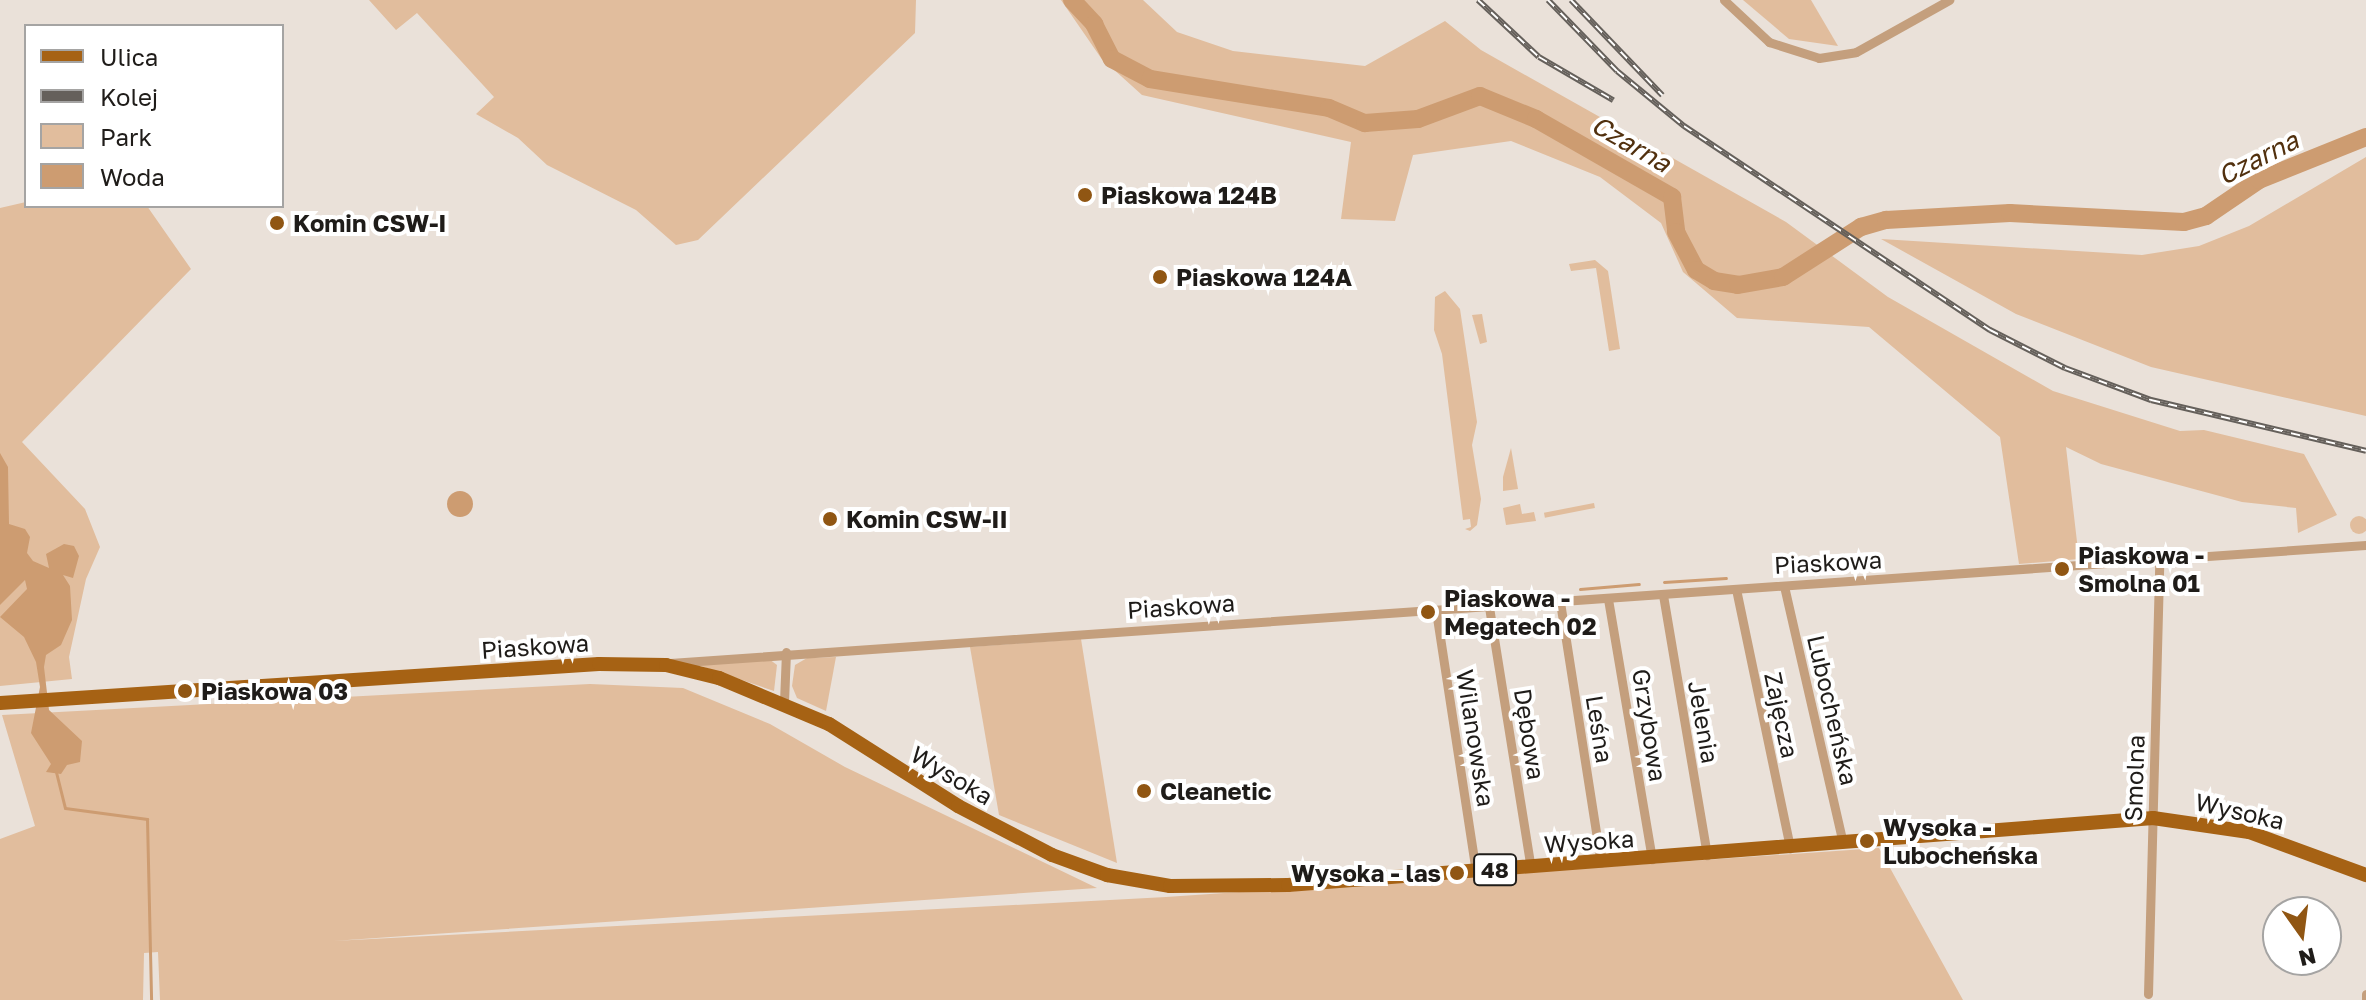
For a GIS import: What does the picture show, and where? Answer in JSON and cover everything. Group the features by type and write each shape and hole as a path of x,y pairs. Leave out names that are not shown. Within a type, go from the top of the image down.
{"main road":[{"name":"Piaskowa","path":"0,703 599,664 666,665"},
{"name":"Wysoka","path":"666,665 784,702 993,826 1107,875 1170,886 1237,887 1476,872 2153,818 2249,832 2366,875"}],"street":[{"path":"1724,0 1758,34 1787,52 1839,57 1866,48 1949,0"},
{"name":"Piaskowa","path":"666,665 786,652 2159,563 2366,545"},
{"name":"Smolna","path":"2148,994 2159,563"},
{"name":"Lubocheńska","path":"1784,586 1843,843"},
{"name":"Zajęcza","path":"1736,589 1790,848"},
{"name":"Jelenia","path":"1663,595 1707,855"},
{"name":"Grzybowa","path":"1608,599 1652,859"},
{"name":"Leśna","path":"1560,602 1601,863"},
{"name":"Dębowa","path":"1489,607 1531,868"},
{"name":"Wilanowska","path":"1436,611 1476,872"},
{"path":"784,702 786,652"},
{"path":"2366,994 2366,1000"}],"green space":[{"path":"369,0 916,0 915,33 698,240 676,245 636,210 547,165 518,138 476,114 494,97 417,13 396,30"},
{"path":"1061,0 1143,0 1177,32 1233,51 1365,66 1445,21 1481,50 1786,222 1888,297 2053,391 2180,431 2204,430 2304,454 2337,515 2298,533 2296,508 2242,502 2101,464 2066,447 2079,559 2019,564 2000,437 1869,327 1737,318 1683,272 1661,223 1600,177 1511,141 1413,155 1395,221 1341,219 1351,142 1142,95 1101,58"},
{"path":"1743,0 1811,0 1838,46 1789,39"},
{"path":"2366,157 2366,416 2151,367 2016,314 1881,239 2142,255 2199,246 2249,226"},
{"path":"24,202 24,208 148,208 191,269 22,442 85,509 100,547 86,579 69,657 72,679 0,686 0,208"},
{"path":"1595,260 1608,271 1620,349 1609,351 1596,268 1571,271 1569,264"},
{"path":"1445,291 1460,309 1477,422 1472,445 1481,499 1477,525 1470,531 1465,529 1471,527 1470,519 1463,520 1442,354 1434,330 1435,297"},
{"path":"1482,314 1487,342 1480,344 1472,315"},
{"path":"1511,448 1518,489 1503,491 1503,477"},
{"path":"1594,503 1595,508 1545,518 1544,513"},
{"path":"1520,504 1522,514 1534,512 1536,521 1506,525 1503,508"},
{"path":"2352,518 2366,518 2366,532 2352,532"},
{"path":"1081,639 1117,863 999,815 970,647"},
{"path":"836,657 826,711 797,698 792,686 795,665 807,658"},
{"path":"769,659 777,665 774,691 692,663"},
{"path":"590,684 683,688 770,724 845,767 1097,888 333,941 1166,897 1879,848 1963,1000 160,1000 158,952 144,953 143,1000 0,1000 0,839 35,826 2,715"}],"water":[{"path":"0,453 8,467 9,524 25,529 30,537 27,553 33,561 49,568 46,554 64,544 74,546 79,556 73,578 63,575 70,586 72,620 61,645 46,655 44,667 49,710 82,741 80,762 67,765 61,774 46,772 51,764 31,733 40,687 36,662 24,637 0,617 27,589 25,580 0,605"},
{"path":"460,491 469,495 473,504 469,513 460,517 451,513 447,504 451,495"}],"waterway":[{"name":"Czarna","path":"1072,0 1094,24 1112,59 1150,79 1329,108 1365,123 1418,119 1480,96 1536,119 1672,197 1676,232 1696,270 1714,281 1738,285 1783,277 1861,227 1886,220 2010,213 2184,222 2206,216 2259,180 2366,137"},
{"path":"1664,582 1726,578"},
{"path":"1580,589 1639,584"},
{"path":"56,772 65,808 147,819 151,1000"}],"railway":[{"path":"1478,0 1539,57 1613,100"},
{"path":"1548,0 1617,71 1684,126 1990,330 2065,368 2151,400 2366,451"},
{"path":"1571,0 1662,95"}],"place":[{"name":"Piaskowa 124B","path":"1085,195"},
{"name":"Komin CSW-I","path":"277,223"},
{"name":"Piaskowa 124A","path":"1160,277"},
{"name":"Komin CSW-II","path":"830,519"},
{"name":"Piaskowa - Smolna 01","path":"2062,569"},
{"name":"Piaskowa - Megatech 02","path":"1428,612"},
{"name":"Piaskowa 03","path":"185,691"},
{"name":"Cleanetic","path":"1144,791"},
{"name":"Wysoka - Lubocheńska","path":"1867,841"},
{"name":"Wysoka - las","path":"1457,873"}]}
